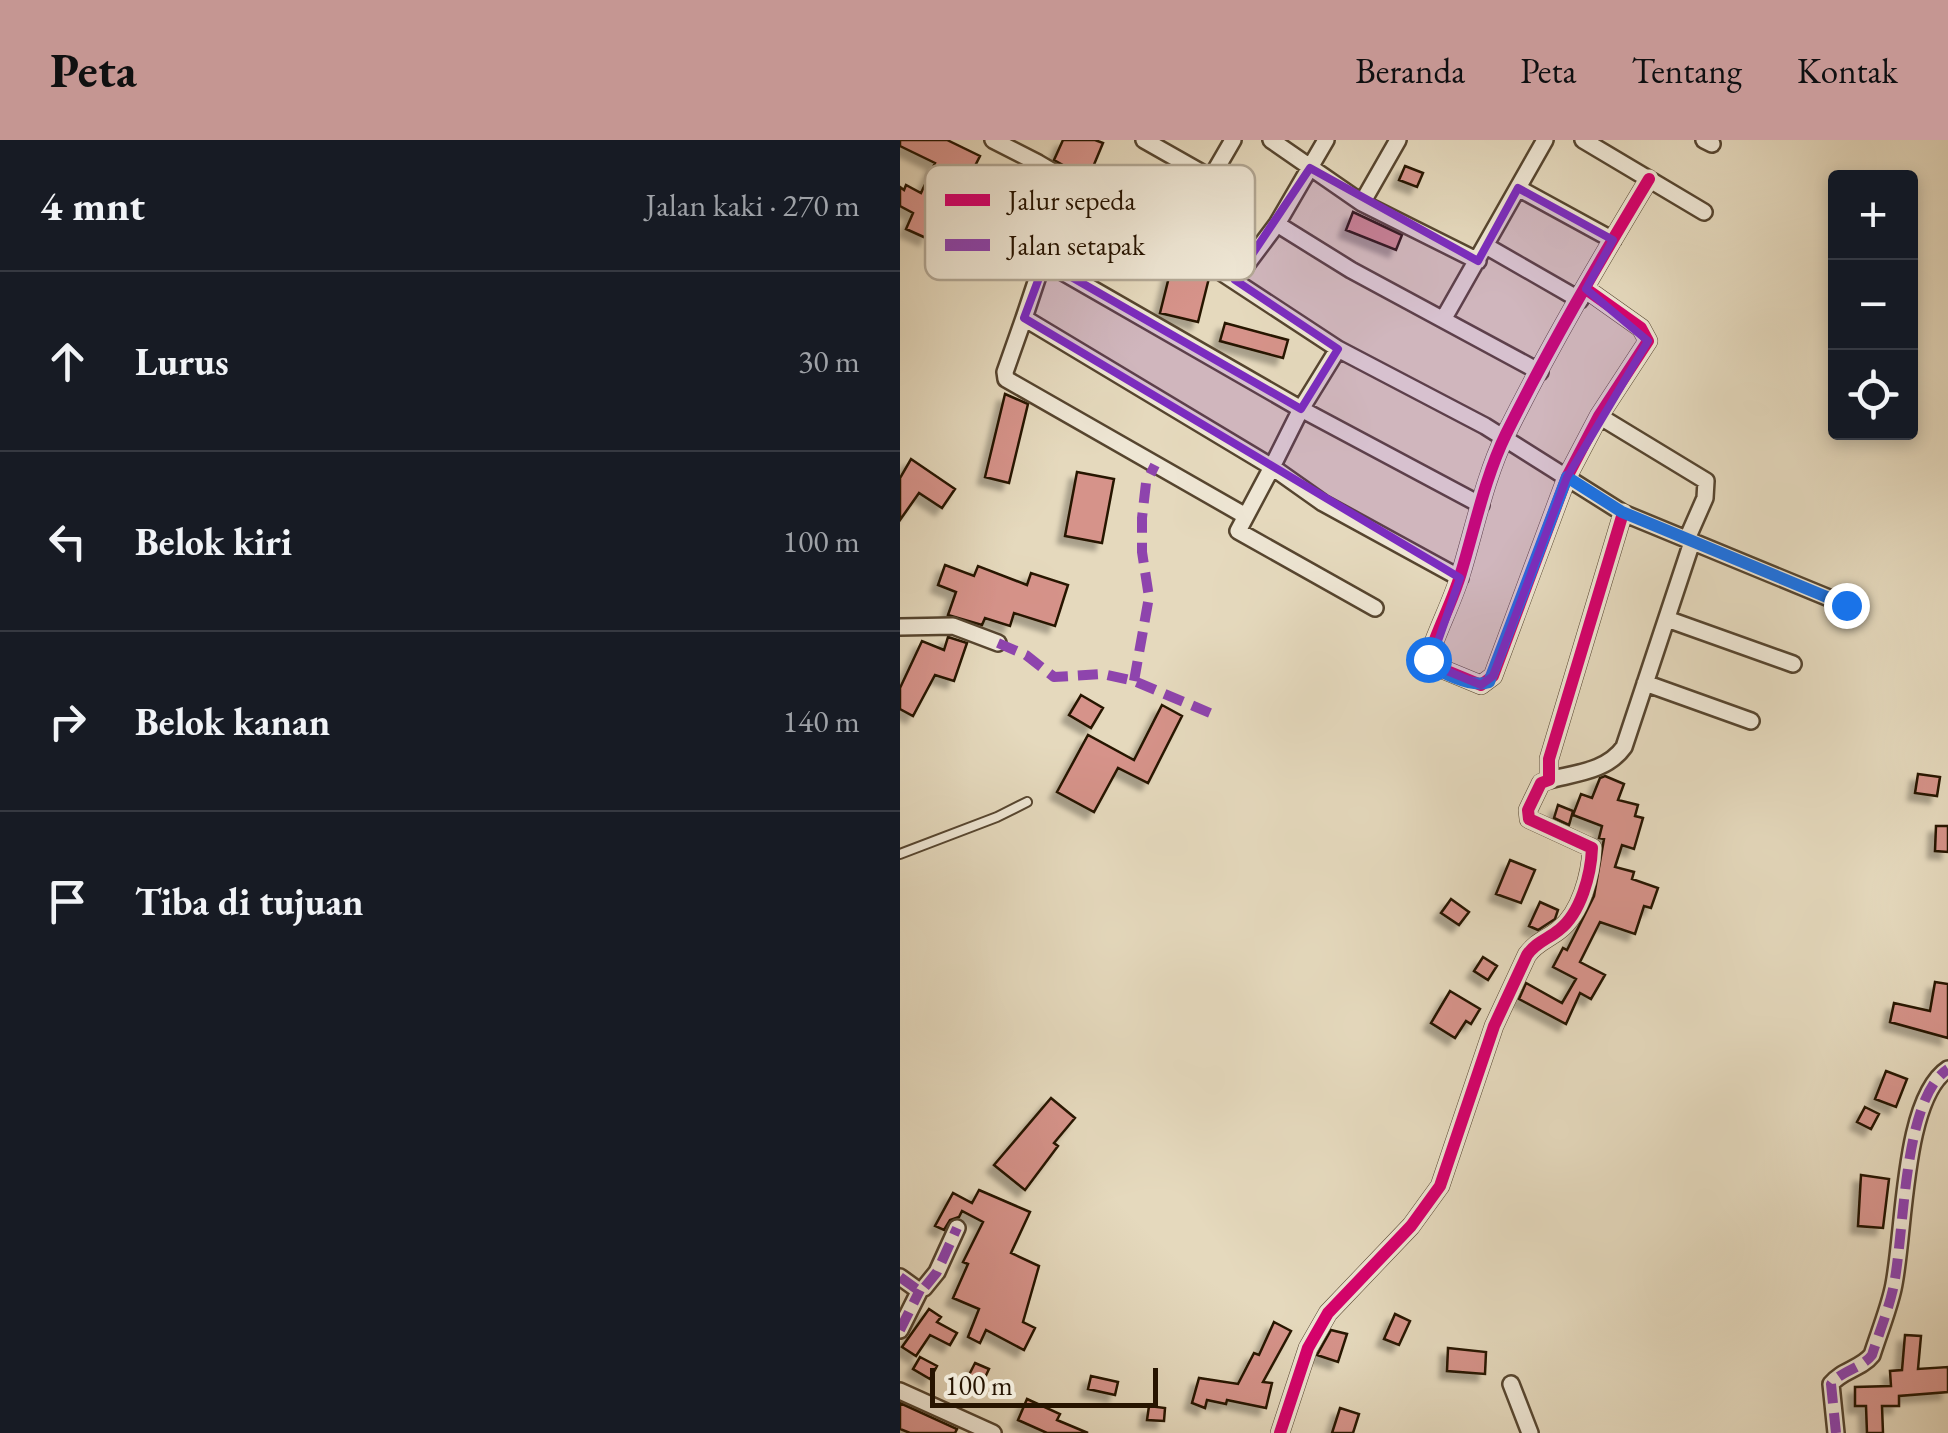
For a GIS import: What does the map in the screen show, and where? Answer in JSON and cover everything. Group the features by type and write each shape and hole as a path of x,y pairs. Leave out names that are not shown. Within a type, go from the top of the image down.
{"street":[{"path":"992,140 1043,165"},
{"path":"1144,140 1188,165"},
{"path":"1219,165 1233,140"},
{"path":"1271,140 1362,203 1583,295 1641,328 1648,340 1567,477 1493,676 1481,685 1438,669 1428,659 1460,578 1504,438 1540,372 1583,295 1613,240 1650,179"},
{"path":"1255,253 1326,140"},
{"path":"1362,203 1398,140"},
{"path":"1444,318 1545,140"},
{"path":"1583,140 1704,212"},
{"path":"1518,188 1613,240"},
{"path":"1276,224 1350,270 1540,372"},
{"path":"1037,280 1005,372 1006,379 1244,516"},
{"path":"1075,280 1481,505"},
{"path":"1235,280 1338,349 1504,438 1622,512 1846,605"},
{"path":"1024,318 1272,467 1323,502 1460,578"},
{"path":"1338,349 1238,527 1240,533 1375,608"},
{"path":"1280,1433 1308,1348 1328,1313 1411,1226 1440,1186 1494,1026 1527,955 1563,928 1586,884 1592,848 1529,820 1528,810 1541,783 1599,767 1616,759 1624,747 1704,498 1706,481 1600,416"},
{"path":"1548,780 1548,759 1622,512"},
{"path":"1667,618 1793,664"},
{"path":"900,626 953,626 998,644"},
{"path":"1645,683 1751,721"},
{"path":"1836,1433 1831,1384 1837,1376 1865,1363 1872,1355 1893,1290 1913,1140 1928,1094 1948,1069"},
{"path":"900,1330 920,1290 936,1272 957,1228"},
{"path":"900,1277 920,1290"},
{"path":"1510,1384 1530,1433"},
{"path":"900,1390 993,1433"}],"lane":[{"path":"900,854 1027,802"}],"highlighted area":[{"path":"1310,168 1478,261 1518,188 1613,240 1586,289 1648,341 1567,477 1493,676 1481,685 1430,664 1460,578 1024,318 1042,270 1054,267 1301,409 1338,349 1235,280"}],"building":[{"path":"900,140 947,140 980,156 975,165 934,165 900,146"},
{"path":"1063,140 1103,143 1094,165 1063,165 1054,160"},
{"path":"1405,166 1423,173 1417,187 1399,180"},
{"path":"925,184 925,238 906,229 913,213 900,206 900,187 904,190 906,185 921,193"},
{"path":"1353,212 1402,235 1396,250 1346,230"},
{"path":"1168,280 1208,280 1198,322 1160,313"},
{"path":"1225,323 1288,340 1283,358 1220,341"},
{"path":"1005,394 1028,404 1009,483 985,477"},
{"path":"911,459 955,489 942,508 919,493 900,520 900,478"},
{"path":"1077,472 1114,479 1102,543 1065,536"},
{"path":"945,565 974,576 978,566 1027,585 1031,573 1068,585 1055,626 1014,613 1010,626 985,618 982,625 948,615 956,592 938,585"},
{"path":"948,637 967,643 954,681 935,675 913,716 900,709 900,688 922,641 944,650"},
{"path":"1081,695 1103,708 1091,728 1069,715"},
{"path":"1162,705 1182,716 1148,783 1118,768 1094,812 1057,792 1088,735 1134,760"},
{"path":"1918,774 1940,777 1937,796 1915,793"},
{"path":"1605,776 1624,784 1618,800 1638,805 1635,816 1643,818 1634,849 1622,845 1615,867 1634,872 1632,879 1658,888 1651,908 1644,906 1635,934 1600,922 1580,962 1605,975 1591,999 1580,993 1566,1024 1519,999 1526,983 1562,1003 1576,979 1553,967 1563,948 1567,950 1594,896 1604,839 1599,838 1602,826 1573,815 1581,794 1592,798 1600,778"},
{"path":"1558,805 1573,811 1569,825 1554,818"},
{"path":"1936,826 1948,826 1948,852 1935,851"},
{"path":"1510,860 1535,870 1521,903 1496,894"},
{"path":"1451,899 1469,912 1459,925 1441,913"},
{"path":"1540,902 1558,910 1555,919 1538,930 1529,926"},
{"path":"1483,957 1497,966 1488,980 1474,971"},
{"path":"1935,982 1948,984 1948,1038 1890,1022 1894,1003 1930,1011"},
{"path":"1450,991 1480,1009 1455,1038 1431,1023"},
{"path":"1886,1071 1907,1079 1896,1107 1875,1099"},
{"path":"1051,1098 1075,1118 1025,1190 994,1165"},
{"path":"1865,1107 1879,1114 1871,1129 1857,1122"},
{"path":"1861,1175 1889,1179 1883,1228 1858,1226"},
{"path":"979,1190 1030,1212 1011,1253 1039,1266 1023,1322 1035,1328 1024,1350 986,1330 980,1343 968,1337 979,1309 953,1298 968,1264 963,1262 983,1222 962,1211 944,1230 935,1226 953,1193 972,1203"},
{"path":"929,1309 941,1317 937,1322 957,1333 950,1345 930,1335 916,1356 902,1347"},
{"path":"1395,1314 1410,1321 1399,1345 1384,1339"},
{"path":"1274,1322 1291,1331 1263,1382 1272,1383 1266,1408 1227,1400 1226,1404 1207,1400 1205,1408 1192,1403 1199,1378 1238,1384 1254,1353 1259,1355"},
{"path":"1331,1330 1347,1334 1338,1362 1317,1355"},
{"path":"1905,1335 1921,1336 1918,1369 1948,1367 1948,1392 1899,1396 1899,1406 1882,1406 1883,1433 1867,1433 1866,1406 1855,1406 1855,1387 1891,1386 1890,1371 1902,1370"},
{"path":"1448,1348 1486,1352 1485,1374 1447,1371"},
{"path":"920,1357 937,1366 930,1379 913,1369"},
{"path":"975,1363 989,1369 980,1388 966,1381"},
{"path":"1091,1376 1118,1382 1115,1395 1088,1389"},
{"path":"1027,1399 1060,1414 1057,1420 1088,1433 1047,1433 1018,1420"},
{"path":"900,1403 957,1429 955,1433 910,1433 900,1429"},
{"path":"1149,1406 1165,1408 1164,1421 1147,1420"},
{"path":"1340,1408 1359,1414 1353,1433 1332,1433"}],"marked path":[{"path":"1134,681 1149,597 1142,552 1142,518 1146,483 1155,465"},
{"path":"998,643 1026,655 1054,677 1103,674 1134,681 1210,713"},
{"path":"1836,1433 1831,1384 1872,1355 1893,1289 1914,1138 1933,1085 1948,1069"},
{"path":"900,1277 918,1290 924,1288 937,1272 957,1228"},
{"path":"900,1330 920,1290"}],"cycle path":[{"path":"1586,289 1641,328 1648,341 1599,416 1567,477 1493,676 1481,685 1430,664 1428,659 1506,434 1539,369 1649,179"},
{"path":"1280,1433 1308,1348 1328,1313 1411,1226 1440,1186 1494,1026 1527,955 1567,923 1583,892 1592,848 1529,819 1528,810 1541,783 1549,780 1549,759 1623,513"}],"route":[{"path":"1428,659 1438,669 1467,681 1481,685 1489,682 1567,477 1622,512 1846,605"}]}
